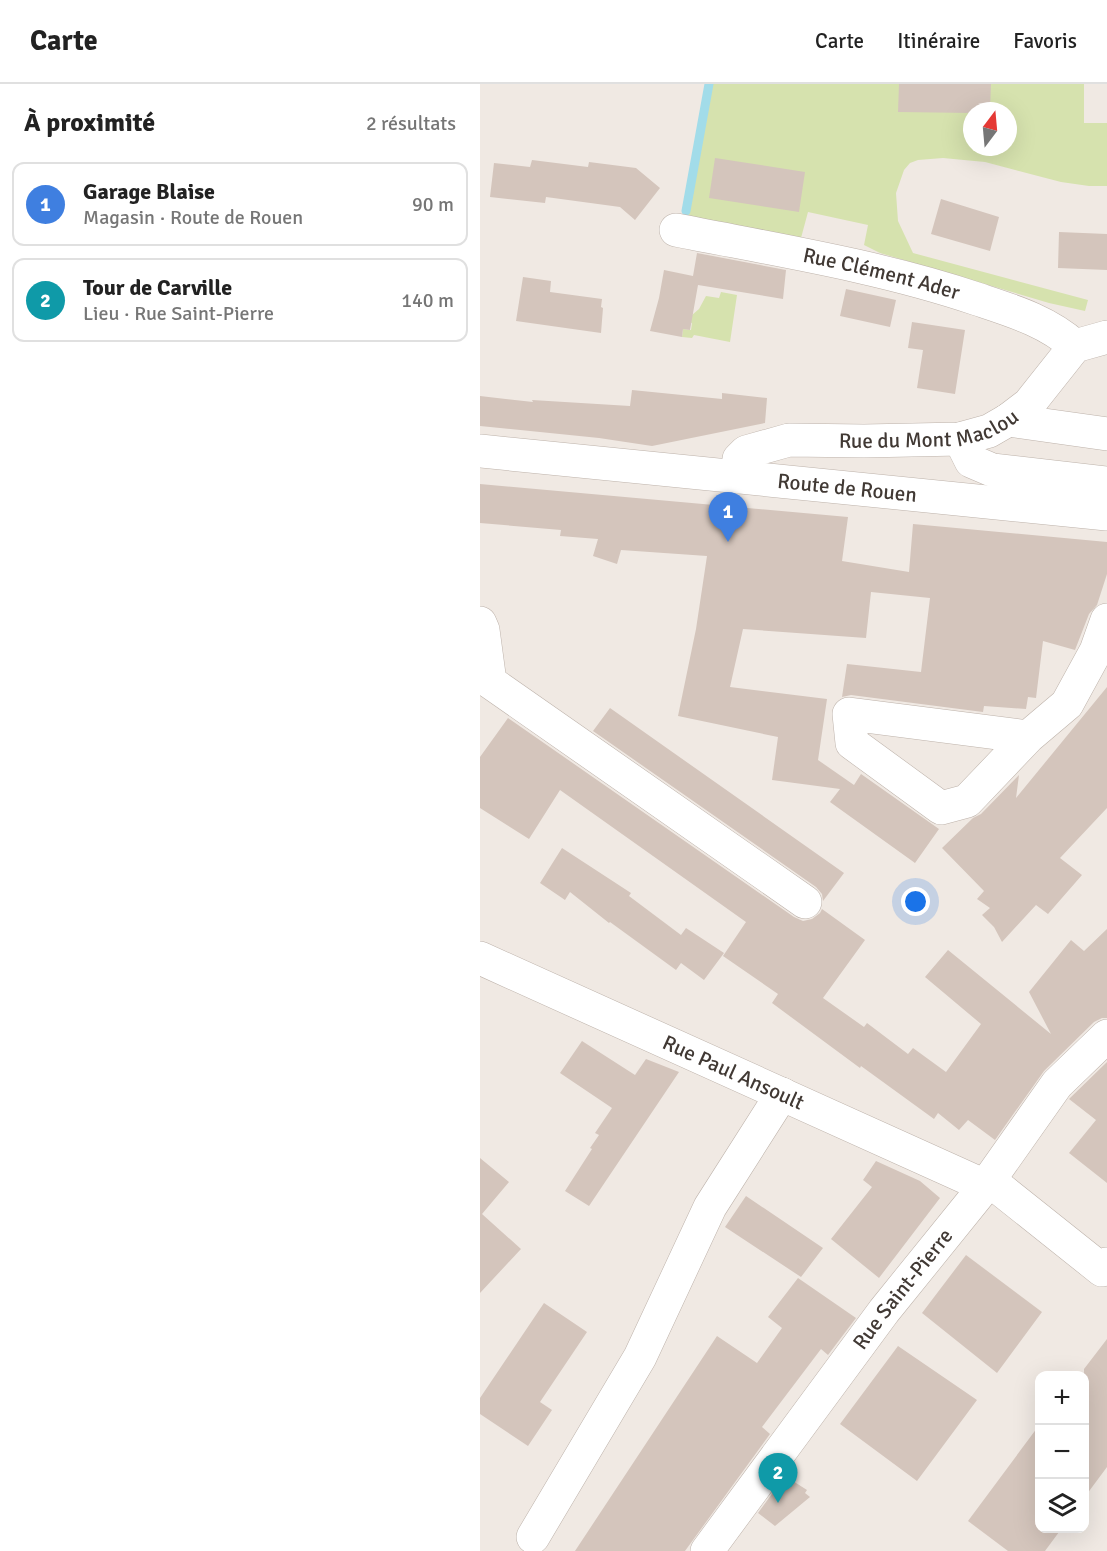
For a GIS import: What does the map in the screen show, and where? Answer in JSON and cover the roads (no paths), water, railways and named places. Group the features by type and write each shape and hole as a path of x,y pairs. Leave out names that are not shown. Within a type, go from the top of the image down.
{"street":[{"name":"Rue Clément Ader","path":"676,230 876,270 939,286 1026,316 1059,332 1075,346"},
{"path":"1075,346 1107,338"},
{"name":"Rue du Mont Maclou","path":"737,477 740,459 746,452 789,440 960,439 989,431 1029,404 1075,346"},
{"path":"1008,420 1107,434"},
{"path":"960,439 972,461 992,470 1107,483"},
{"name":"Route de Rouen","path":"480,451 1107,514"},
{"path":"1028,738 849,714 852,743 941,808 967,801 1028,738 1067,704 1096,651 1107,620"},
{"path":"480,623 490,682 804,902"},
{"name":"Rue Paul Ansoult","path":"480,958 782,1094 987,1183 1102,1270 1107,1264"},
{"name":"Rue Saint-Pierre","path":"707,1551 877,1321 987,1183 1058,1084 1107,1036"},
{"path":"533,1538 640,1357 710,1207 782,1094"}],"waterway":[{"path":"686,211 709,84"}],"place":[{"name":"Garage Blaise","path":"728,542"},
{"name":"Tour de Carville","path":"778,1503"}]}
